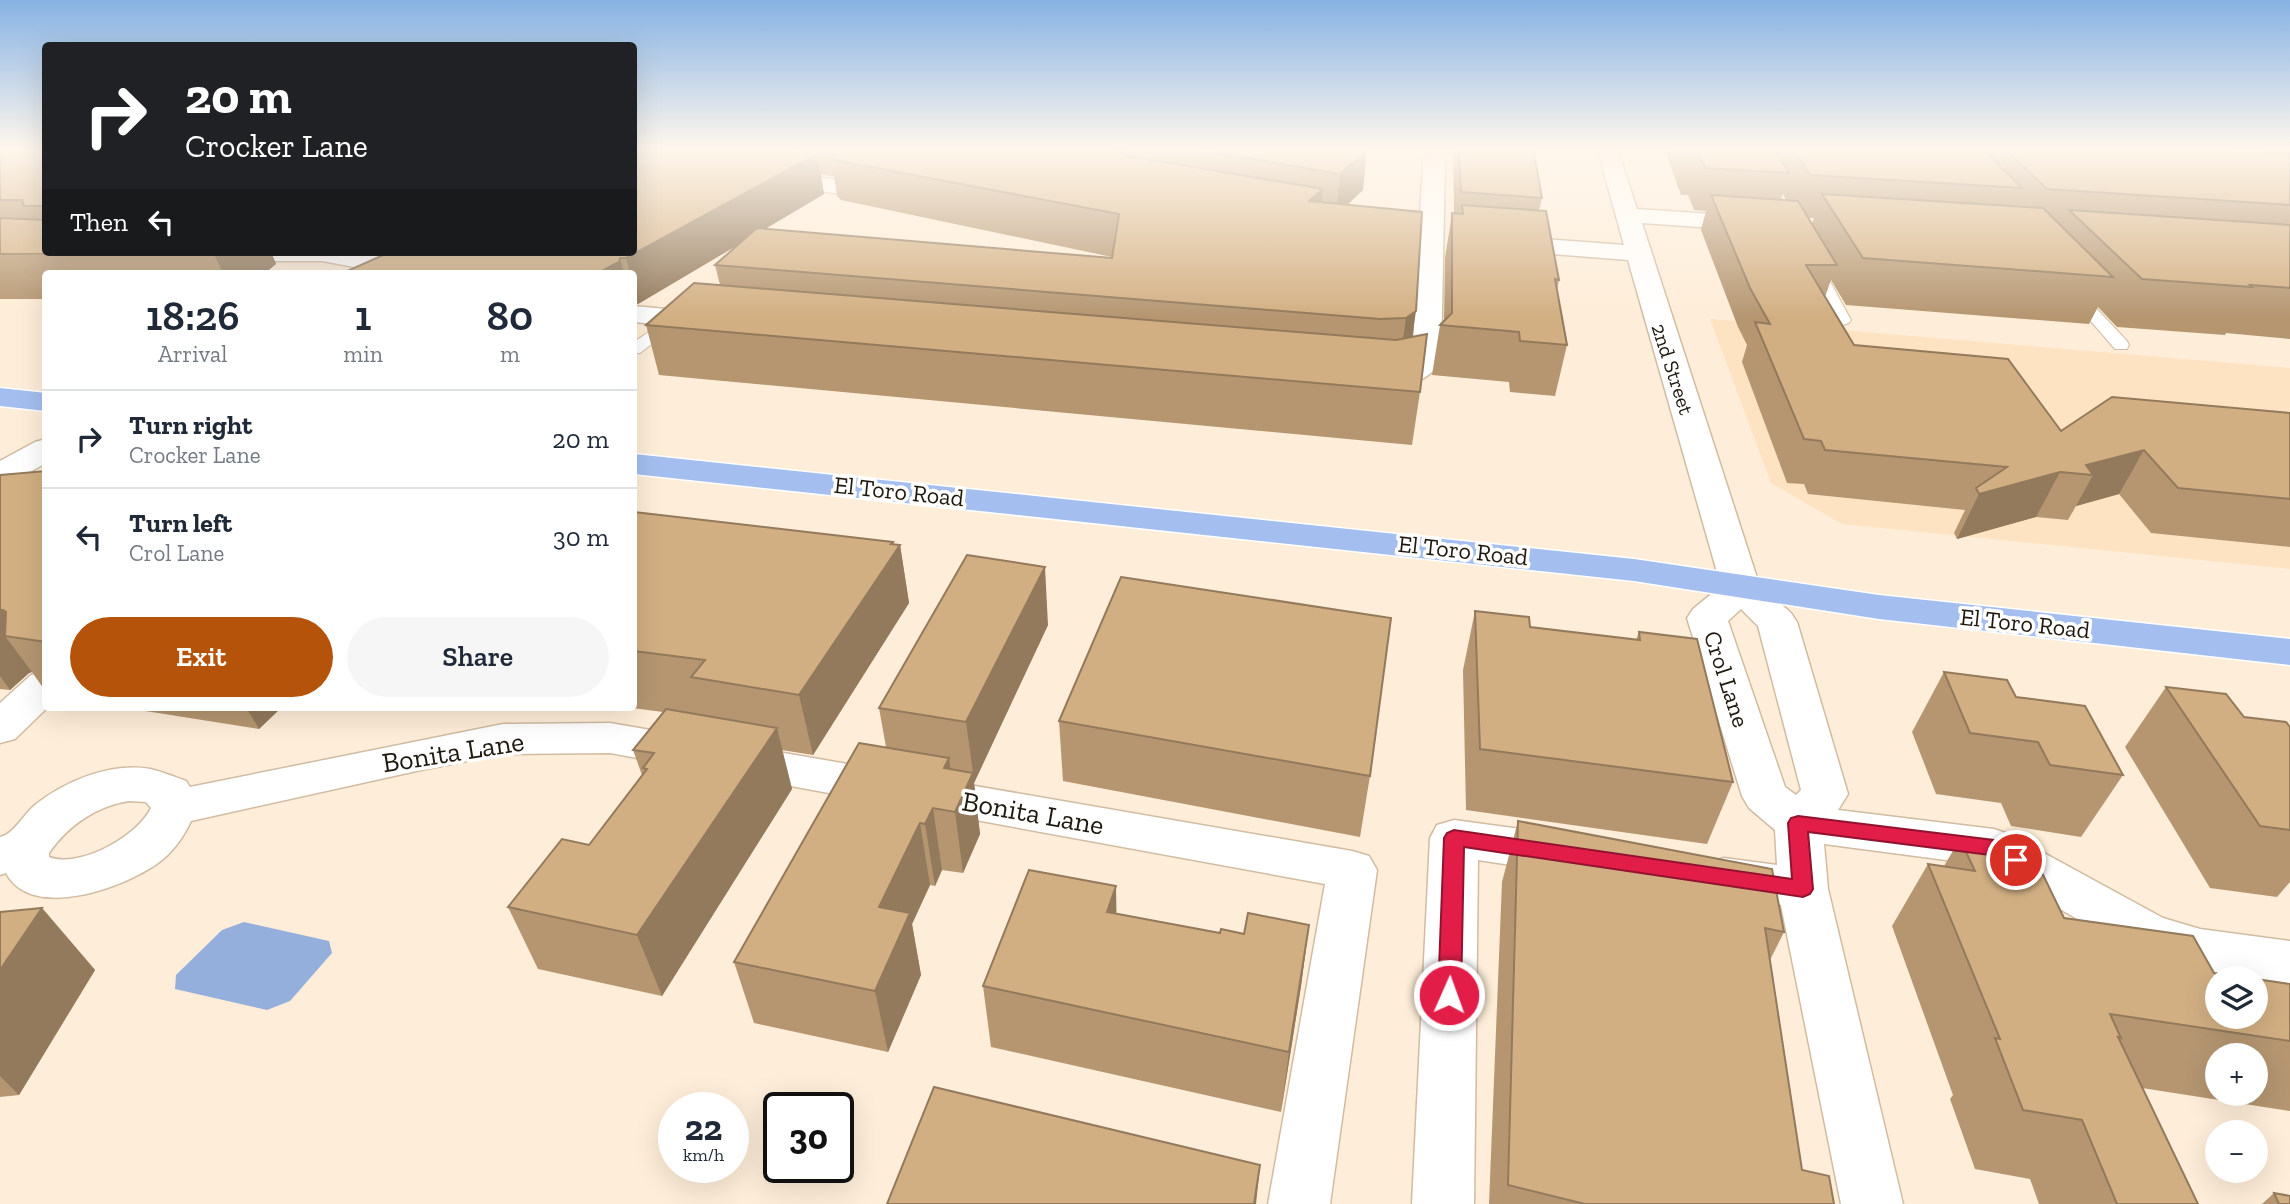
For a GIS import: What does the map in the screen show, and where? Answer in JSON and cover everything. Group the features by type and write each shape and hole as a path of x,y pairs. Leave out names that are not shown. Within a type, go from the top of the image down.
{"main road":[{"path":"0,397 42,402"},
{"name":"El Toro Road","path":"637,464 1634,569 1741,589 1874,606 2290,652"}],"street":[{"path":"1347,376 1392,379 1421,370 1426,362 1420,236 1426,204"},
{"name":"2nd Street","path":"1624,204 1741,589"},
{"path":"1627,215 1780,226"},
{"path":"1420,236 1458,239"},
{"path":"1486,242 1638,253"},
{"path":"330,256 383,269 407,256"},
{"path":"637,314 731,323"},
{"path":"0,475 42,451"},
{"path":"1741,589 1777,622 1825,793 1798,823 1803,889 1872,1204"},
{"name":"Crol Lane","path":"1741,589 1707,618 1765,796 1798,823"},
{"path":"0,728 42,689"},
{"name":"Bonita Lane","path":"174,808 421,754 503,739 610,738 1352,870 1299,1204"},
{"path":"126,784 153,784 170,793 174,808 164,829 140,850 107,868 73,878 44,877 27,867 12,853 62,808 93,793 126,784"},
{"path":"1798,823 1994,848 2147,934 2200,951 2290,963"},
{"path":"1443,1204 1454,838 1601,859"},
{"path":"1682,871 1803,889"}],"lane":[{"path":"1806,250 1843,320"},
{"path":"2066,284 2121,345"},
{"path":"637,347 676,318"}],"shaded area":[{"path":"1710,319 2290,368 2290,569 1842,524 1771,483"}],"water":[{"path":"244,922 329,941 332,953 290,1001 267,1010 175,989 176,975 222,930"}],"building":[{"path":"23,204 42,204 42,206"},
{"path":"637,204 725,204 637,252"},
{"path":"1067,204 1342,204 1422,212 1416,311 1406,318 1380,319 715,265 757,228 1112,258 1119,214"},
{"path":"1715,204 1800,204 1837,265 1806,265 1854,345 2008,359 2061,431 2112,397 2290,413 2290,499 2178,488 2144,450 2086,465 2093,475 2060,472 1979,494 1976,488 2007,467 1825,450 1821,441 1804,439 1755,322 1770,324 1750,288"},
{"path":"1829,204 1983,204 2043,208 2113,277 1863,258"},
{"path":"1462,205 1546,211 1559,280 1555,279 1567,345 1520,341 1519,332 1440,325 1452,313 1452,213 1463,214"},
{"path":"2069,210 2290,225 2290,288 2142,279"},
{"path":"0,218 42,220 42,253 0,254"},
{"path":"381,256 630,256 620,258 619,262 604,270 350,270"},
{"path":"694,283 1396,340 1427,334 1420,392 646,325"},
{"path":"42,471 42,641 5,636 6,612 0,610 0,475"},
{"path":"637,512 893,542 891,544 900,545 799,695 691,677 705,660 637,651"},
{"path":"967,555 1045,567 966,722 879,708"},
{"path":"1121,577 1391,618 1370,776 1059,721"},
{"path":"1475,611 1529,617 1530,627 1640,640 1639,632 1697,639 1733,782 1480,749"},
{"path":"1944,672 2007,680 2016,697 2085,706 2123,775 2050,765 2038,742 1970,733"},
{"path":"2166,687 2226,694 2244,717 2286,722 2290,727 2290,830 2260,826"},
{"path":"666,709 777,728 637,935 508,907 562,839 589,845 647,769 643,768 654,753 633,750"},
{"path":"859,743 949,758 944,768 973,773 955,812 933,808 925,824 920,823 879,907 910,913 875,991 734,962"},
{"path":"1518,821 1772,869 1784,932 1765,928 1802,1170 1829,1176 1834,1204 1585,1204 1508,1185"},
{"path":"1960,839 2030,848 2064,918 2193,936 2210,966 2205,966 2205,1028 2110,1014 2121,1038 2118,1037 2198,1204 2117,1204 2082,1120 2023,1110 1995,1038 2000,1039 1928,864 1975,871"},
{"path":"1029,870 1116,886 1107,912 1220,933 1221,929 1244,934 1248,913 1309,925 1289,1052 983,986"},
{"path":"42,908 0,970 0,912"},
{"path":"2268,981 2290,984 2290,1041 2210,1029 2268,1029"},
{"path":"934,1087 1260,1165 1254,1204 887,1204"},
{"path":"2274,1193 2290,1196 2290,1204 2279,1204"}],"route":[{"path":"1449,995 1454,838 1803,889 1798,823 1926,837 1994,848 2016,860"}]}
